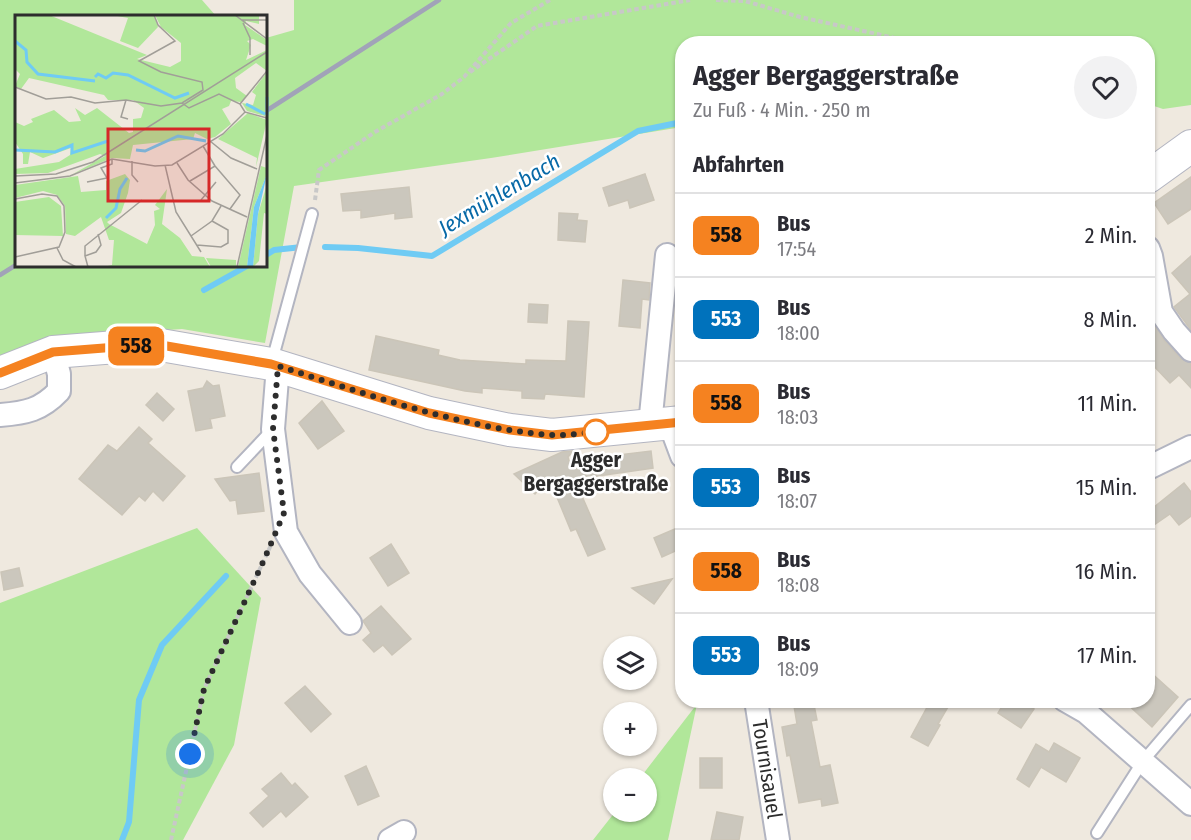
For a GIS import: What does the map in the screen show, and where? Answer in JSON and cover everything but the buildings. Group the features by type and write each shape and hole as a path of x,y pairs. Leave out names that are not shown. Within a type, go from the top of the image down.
{"street":[{"path":"1155,172 1191,146"},
{"path":"667,255 667,424 675,441"},
{"path":"1155,278 1161,312 1191,350"},
{"path":"0,373 53,352 155,344 275,365 429,413 510,430 552,435 667,424"},
{"path":"0,415 32,411 47,403 59,391 59,374 53,352"},
{"path":"275,365 273,429 286,532 310,574 350,623"},
{"path":"1155,465 1191,447"},
{"name":"Tournisauel","path":"757,708 778,840"},
{"path":"1079,708 1191,804"}],"lane":[{"path":"275,365 312,214"},
{"path":"237,467 273,429"},
{"path":"1097,833 1143,761 1191,705"}],"path":[{"path":"464,76 511,22 550,0"},
{"path":"312,214 319,170 375,132 442,94 464,76 537,26 690,0"},
{"path":"716,0 745,1 800,17 886,36"},
{"path":"171,840 204,689 284,513"}],"green space":[{"path":"0,0 202,0 215,15 15,15 15,267 267,267 267,38 294,30 294,0 1191,0 1191,105 1163,109 1155,106 1155,36 675,36 675,128 491,158 294,186 265,343 182,329 50,338 0,361"},
{"path":"197,528 261,598 234,745 183,840 0,840 0,603"},
{"path":"696,708 668,840 593,840 607,822 657,822 657,768 648,768"}],"waterway":[{"name":"Jexmühlenbach","path":"325,247 432,256 638,131 675,123"},
{"path":"267,254 274,250 302,247"},
{"path":"204,290 245,267"},
{"path":"122,840 129,822 139,700 162,645 226,576"}],"railway":[{"path":"267,110 439,0"},
{"path":"0,275 15,266"}],"bus line":[{"name":"558","path":"0,373 53,352 155,344 271,364 429,413 510,430 552,435 675,423"}],"place":[{"name":"Agger Bergaggerstraße","path":"596,432"}],"route":[{"path":"190,754 204,689 284,513 273,429 278,366 429,413 510,430 552,435 596,432"}]}
